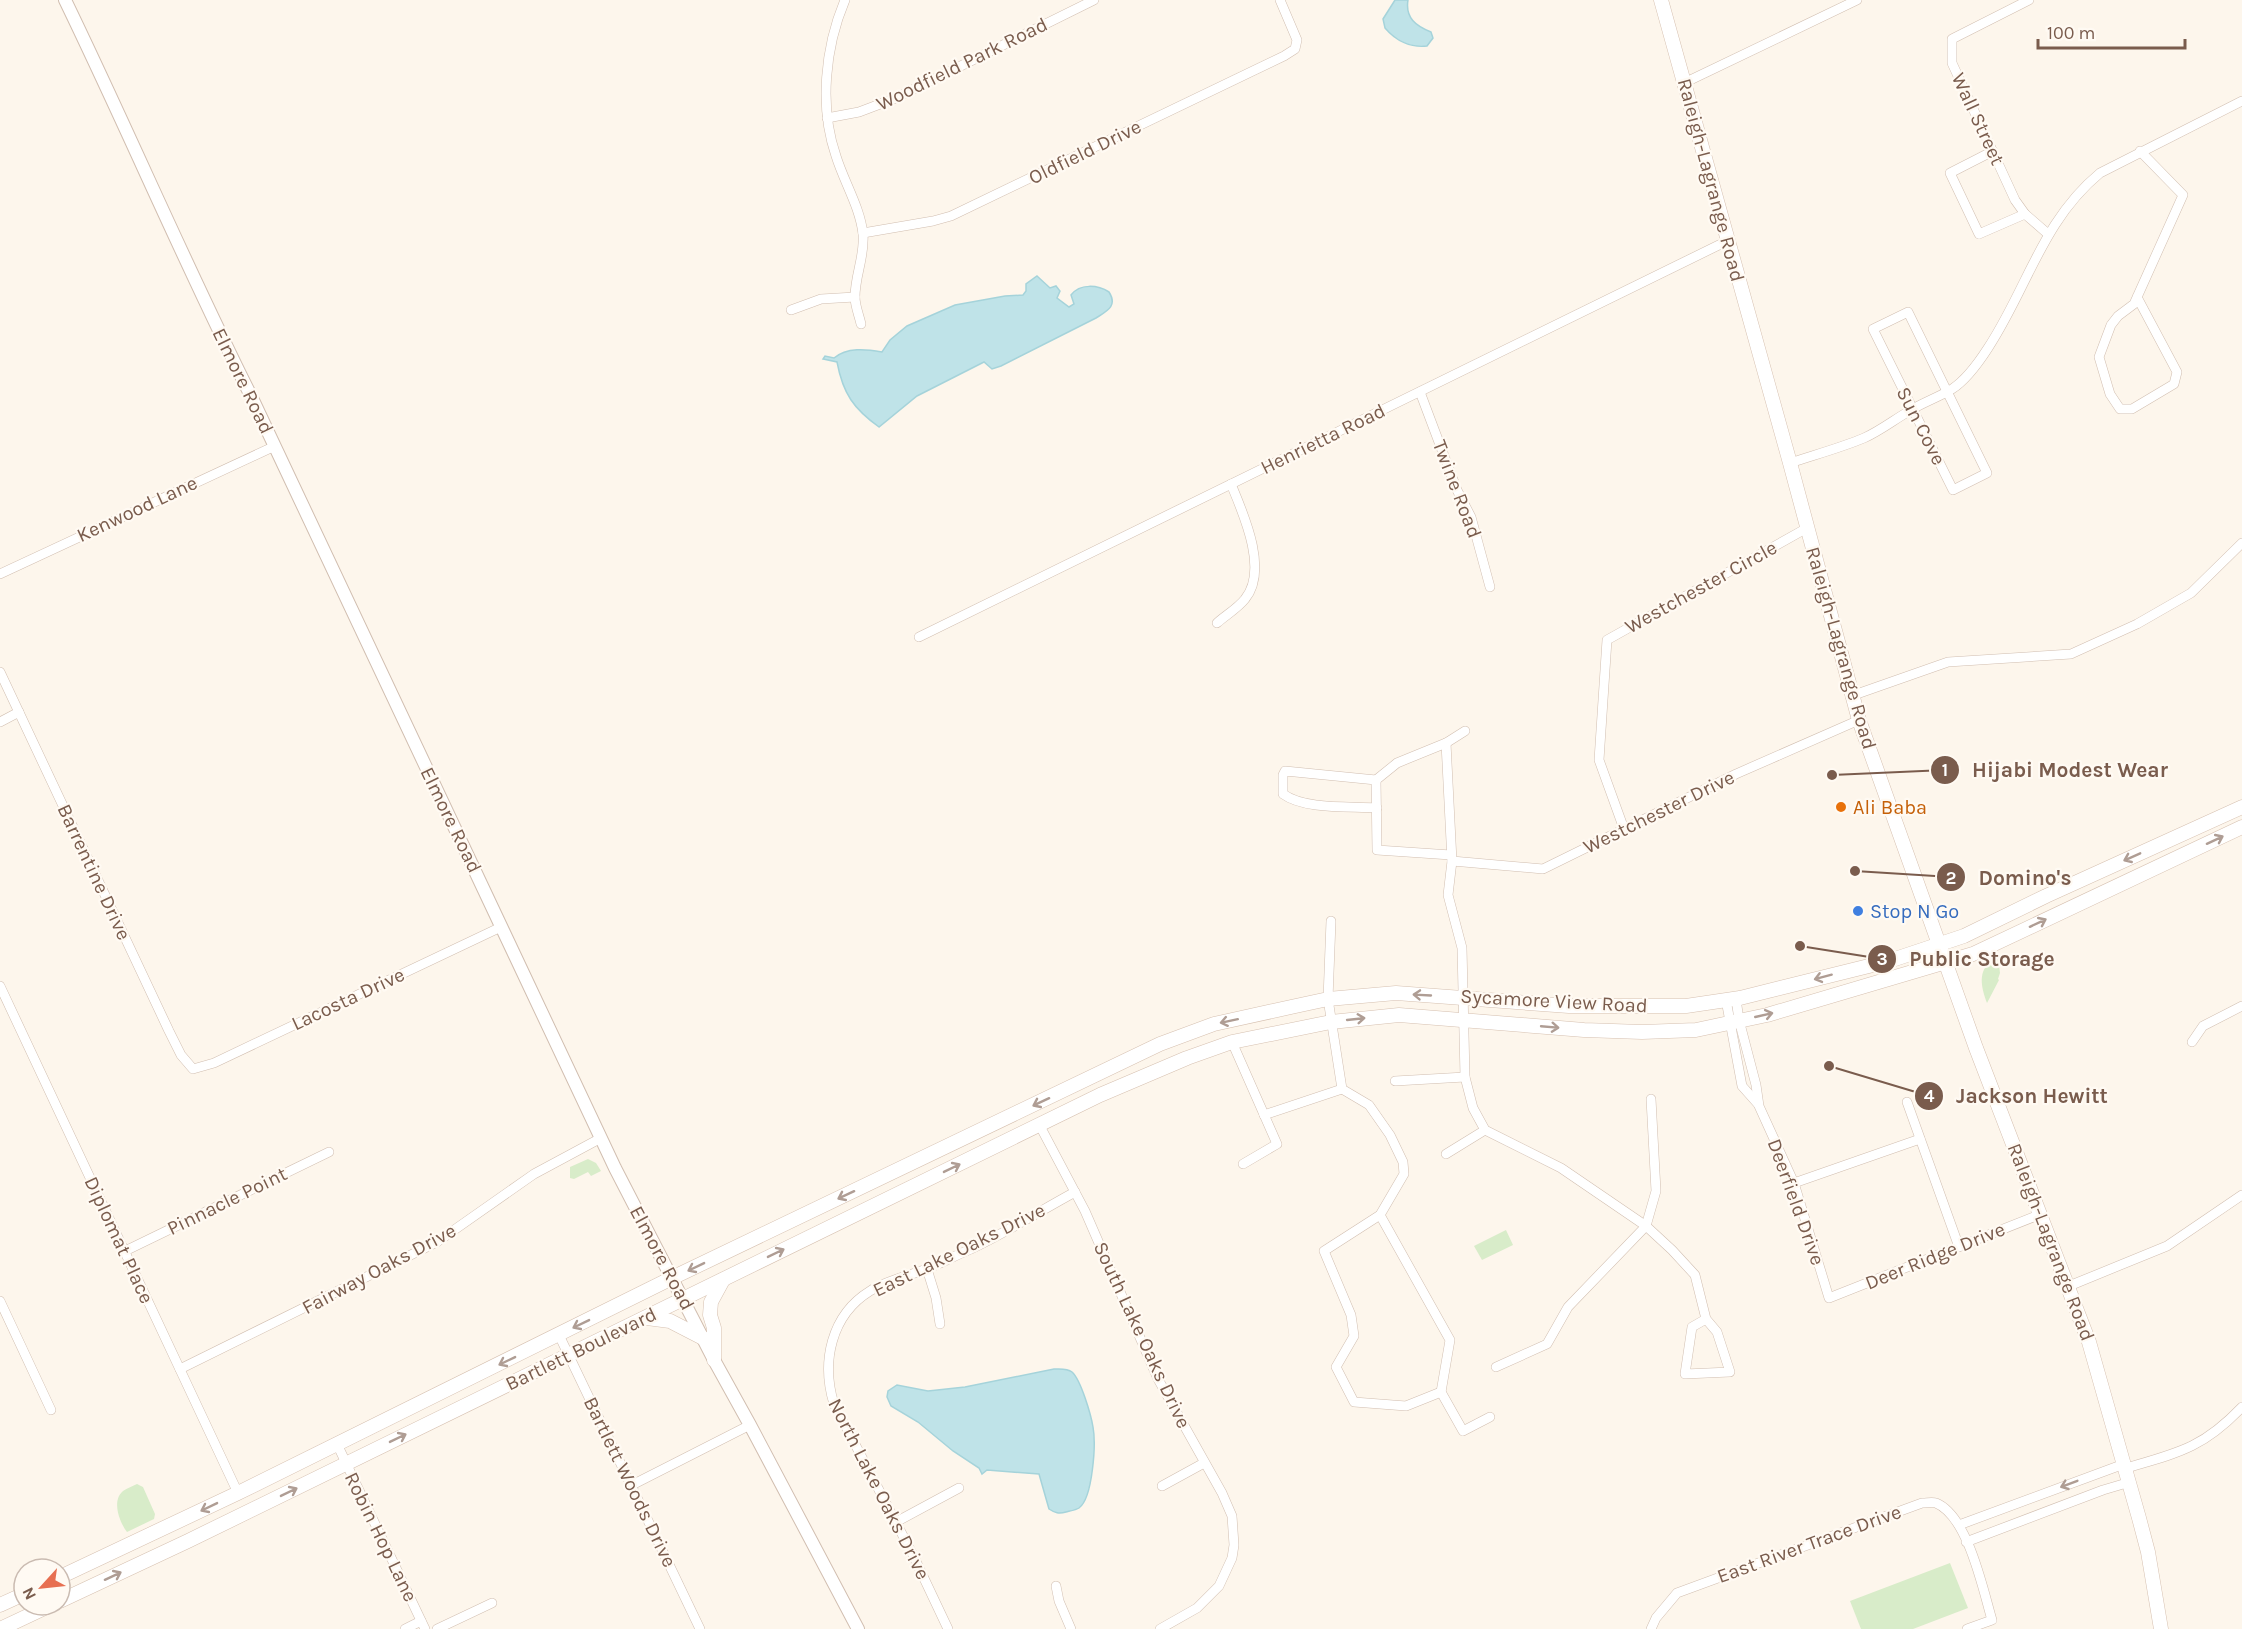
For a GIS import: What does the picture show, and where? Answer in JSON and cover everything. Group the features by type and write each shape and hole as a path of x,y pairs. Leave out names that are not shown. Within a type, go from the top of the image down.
{"main road":[{"name":"Raleigh-Lagrange Road","path":"1661,0 1854,695 1859,720 1981,1063 2089,1342 2148,1552 2161,1629"},
{"name":"Sycamore View Road","path":"1094,1077 1161,1044 1214,1024 1330,1011 1399,1015 1463,1009 1686,1006 1785,987 1856,969 1964,936 2242,807"},
{"name":"Sycamore View Road","path":"1100,1095 1233,1042 1396,993 1463,1009 1584,1030 1642,1032 1696,1030 1791,1008 1973,954 2242,827"},
{"path":"1856,969 1861,987"},
{"path":"1785,987 1791,1008"},
{"path":"1161,1044 1171,1065"},
{"name":"Bartlett Boulevard","path":"72,1571 238,1493 673,1278 1094,1077"},
{"name":"Bartlett Boulevard","path":"72,1595 188,1541 1100,1095"},
{"path":"882,1179 891,1198"},
{"path":"714,1360 711,1302 724,1279"},
{"path":"645,1317 670,1321 703,1338"},
{"path":"0,1629 26,1617"}],"street":[{"name":"Elmore Road","path":"65,0 124,124 195,283 601,1138 714,1360 858,1629"},
{"path":"845,0 838,17 828,66 827,118 836,157 863,232 862,260 855,297 861,324"},
{"name":"Woodfield Park Road","path":"827,118 859,112 896,98 1094,0"},
{"name":"Oldfield Drive","path":"863,232 933,221 952,215 1284,56 1297,45 1280,0"},
{"path":"1684,83 1857,0"},
{"name":"Wall Street","path":"2030,0 1952,39 1952,63 2016,200 2025,214 2048,234"},
{"path":"1790,463 1865,438 1912,409 1948,391 1976,365 1988,350 2048,234 2080,189 2100,173 2140,151 2242,101"},
{"path":"2137,297 2177,372 2174,384 2132,409 2120,409 2110,394 2099,357 2111,325 2133,304 2137,297 2183,195 2140,151"},
{"path":"1992,152 1950,173 1979,234 2025,214"},
{"name":"Henrietta Road","path":"919,637 1727,242"},
{"path":"791,310 821,299 855,297"},
{"name":"Sun Cove","path":"1908,312 1948,391 1987,473 1953,490 1873,329 1908,312"},
{"name":"Twine Road","path":"1420,392 1457,490 1471,517 1490,587"},
{"name":"Kenwood Lane","path":"0,574 274,446"},
{"path":"1217,623 1245,599 1254,579 1255,562 1246,523 1231,484"},
{"name":"Westchester Circle","path":"1624,829 1599,760 1607,640 1807,528"},
{"path":"1854,695 1948,662 2071,654 2137,624 2191,593 2242,543"},
{"name":"Barrentine Drive","path":"0,672 169,1031 182,1055 193,1069"},
{"path":"0,722 19,712"},
{"name":"Westchester Drive","path":"1377,808 1377,850 1543,869 1736,774 1859,720"},
{"path":"1376,780 1377,808 1303,803 1283,794 1285,771 1376,780 1397,763 1446,743 1465,731"},
{"path":"1446,743 1451,858 1448,895 1462,948 1465,1077 1473,1108 1485,1130 1561,1168 1646,1226 1695,1275 1706,1318 1717,1332 1730,1372 1685,1374 1692,1327 1706,1318"},
{"path":"1331,921 1330,1011 1342,1089"},
{"name":"Lacosta Drive","path":"193,1069 214,1063 501,927"},
{"name":"Diplomat Place","path":"0,986 238,1493"},
{"name":"Deerfield Drive","path":"1731,999 1742,1086 1760,1106 1794,1183 1829,1298"},
{"path":"2192,1042 2203,1026 2242,1006"},
{"path":"1233,1042 1277,1144 1243,1164"},
{"path":"1395,1081 1465,1077"},
{"path":"1264,1115 1342,1089 1369,1105 1390,1135 1403,1162 1404,1174 1380,1215 1324,1251 1352,1315 1354,1336 1336,1367 1354,1402 1406,1406 1441,1392"},
{"path":"1496,1367 1547,1344 1568,1307 1646,1226 1656,1191 1651,1099"},
{"path":"1907,1102 1959,1247"},
{"name":"South Lake Oaks Drive","path":"1040,1126 1085,1211 1148,1359 1222,1493 1232,1516 1234,1545 1230,1567 1217,1590 1197,1608 1160,1629"},
{"path":"1446,1154 1485,1130"},
{"name":"Fairway Oaks Drive","path":"180,1369 429,1246 468,1222 534,1174 601,1138"},
{"path":"1794,1183 1920,1138"},
{"name":"Pinnacle Point","path":"125,1251 329,1152"},
{"name":"East Lake Oaks Drive","path":"831,1344 839,1322 859,1299 871,1290 927,1269 1015,1226 1075,1192"},
{"path":"2069,1286 2167,1246 2242,1195"},
{"name":"Deer Ridge Drive","path":"1829,1298 2041,1214"},
{"path":"1380,1215 1450,1340 1441,1392 1463,1431 1490,1418"},
{"path":"927,1269 936,1298 940,1324"},
{"path":"0,1301 51,1410"},
{"name":"Bartlett Woods Drive","path":"559,1335 700,1629"},
{"name":"North Lake Oaks Drive","path":"831,1344 828,1379 834,1404 896,1522 948,1629"},
{"path":"1959,1525 2125,1466 2174,1454 2197,1445 2224,1426 2242,1407"},
{"path":"632,1485 750,1425"},
{"name":"Robin Hop Lane","path":"337,1444 423,1625"},
{"path":"1162,1486 1204,1463"},
{"path":"1966,1542 2130,1482"},
{"path":"896,1522 959,1488"},
{"path":"2038,1496 2044,1512"},
{"name":"East River Trace Drive","path":"1651,1629 1656,1618 1677,1593 1922,1503 1935,1503 1947,1511 1959,1525 1966,1542 1992,1620 1967,1629"},
{"path":"1056,1586 1059,1601 1071,1629"},
{"path":"437,1629 492,1603"},
{"path":"405,1629 423,1625"}],"green space":[{"path":"1998,957 1999,980 1987,1003 1982,983 1983,971 1991,961"},
{"path":"588,1159 596,1163 601,1171 591,1176 588,1172 574,1179 570,1178 570,1167"},
{"path":"1506,1230 1513,1245 1482,1260 1474,1246"},
{"path":"137,1484 143,1487 155,1514 154,1519 127,1532 119,1518 117,1506 119,1495"},
{"path":"1950,1563 1968,1608 1913,1629 1861,1629 1850,1601"}],"water":[{"path":"1395,0 1408,0 1410,16 1421,27 1431,32 1433,38 1427,46 1404,43 1385,28 1383,19"},
{"path":"1037,276 1050,288 1056,286 1060,291 1057,298 1069,307 1074,304 1071,295 1079,288 1089,286 1109,292 1112,305 1096,318 1001,366 992,369 984,362 917,396 879,427 851,400 846,392 837,362 823,359 825,356 834,358 851,350 882,352 890,340 907,326 955,305 1023,295 1026,291 1026,284"},
{"path":"1054,1369 1068,1370 1075,1376 1088,1406 1094,1435 1094,1457 1088,1493 1079,1508 1064,1513 1057,1513 1049,1509 1039,1474 987,1470 982,1474 979,1468 953,1451 918,1422 891,1406 887,1397 888,1391 897,1385 928,1391 965,1387"}],"place":[{"name":"Hijabi Modest Wear","path":"1832,775"},
{"name":"Ali Baba","path":"1841,807"},
{"name":"Domino's","path":"1855,871"},
{"name":"Stop N Go","path":"1858,911"},
{"name":"Public Storage","path":"1800,946"},
{"name":"Jackson Hewitt","path":"1829,1066"}]}
